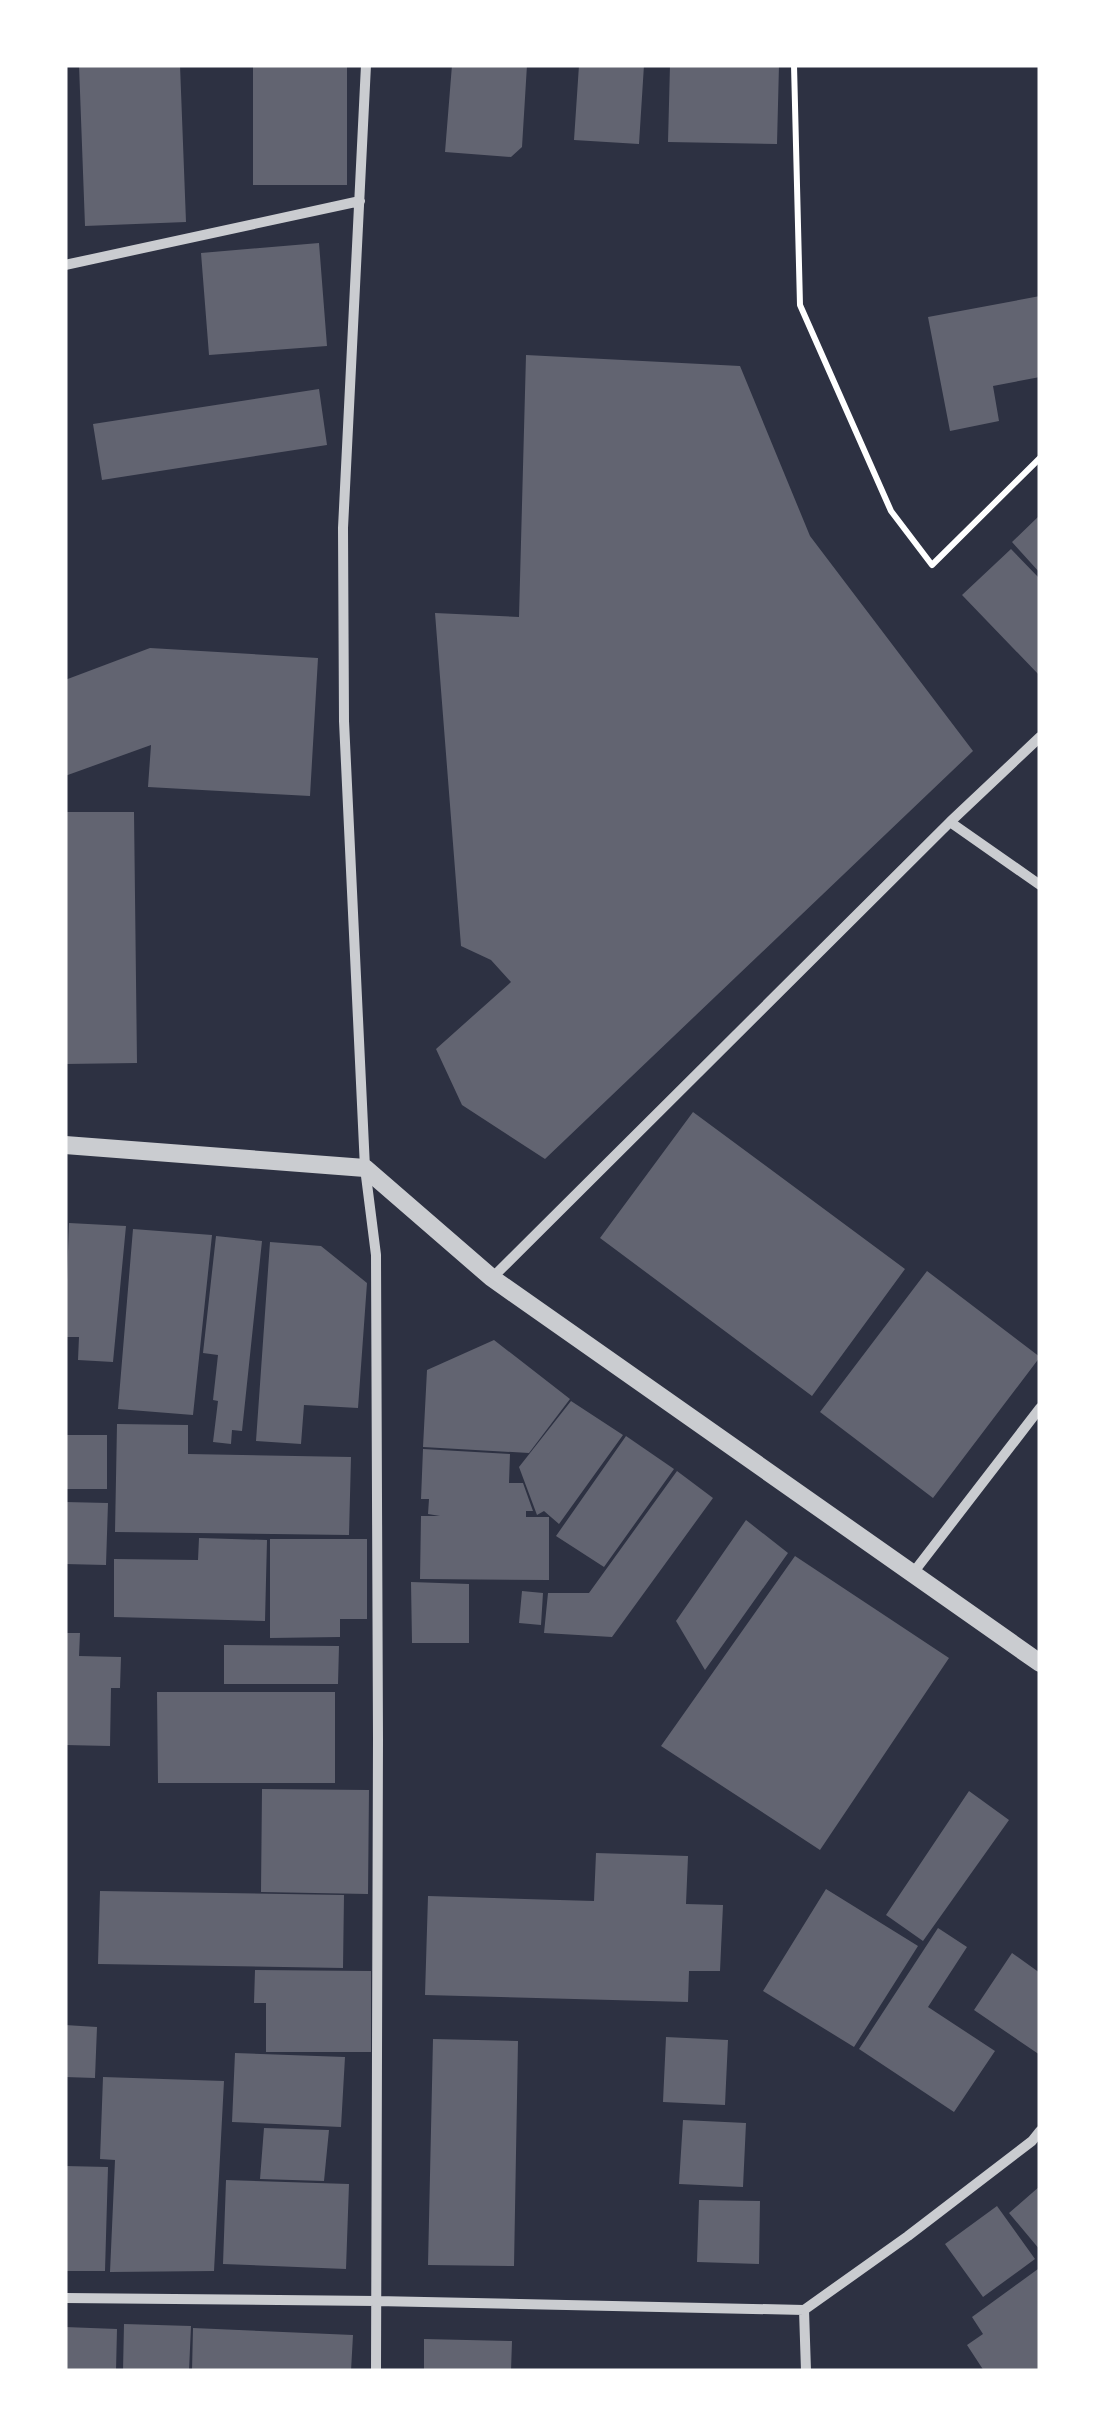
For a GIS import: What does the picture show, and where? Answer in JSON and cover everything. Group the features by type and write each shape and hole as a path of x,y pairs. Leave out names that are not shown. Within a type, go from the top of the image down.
{"street":[{"path":"366,65 343,528 344,721 366,1168 376,1255 376,2371"},
{"path":"65,265 360,200"},
{"path":"492,1278 1040,737"},
{"path":"950,822 1040,885"},
{"path":"65,1144 366,1168 492,1278 1040,1663"},
{"path":"914,1573 1040,1408"},
{"path":"65,2298 376,2300 804,2310 908,2236 1040,2131"},
{"path":"804,2310 806,2371"}],"path":[{"path":"794,65 800,305 891,511 932,565 1040,458"}],"building":[{"path":"79,65 180,65 186,222 85,226"},
{"path":"253,65 347,65 347,185 253,185"},
{"path":"452,65 527,65 522,147 511,157 445,152"},
{"path":"579,65 644,65 639,144 574,140"},
{"path":"670,65 779,65 777,144 668,142"},
{"path":"319,243 327,346 209,355 201,253"},
{"path":"1040,296 1040,377 993,386 999,421 950,431 928,317"},
{"path":"526,355 740,366 810,536 973,751 545,1159 462,1105 436,1049 511,982 491,960 461,946 435,613 519,617"},
{"path":"319,389 327,445 102,480 93,424"},
{"path":"1040,515 1040,573 1012,542"},
{"path":"1011,549 1040,579 1040,676 962,595"},
{"path":"150,648 318,658 310,796 148,787 151,745 65,776 65,680"},
{"path":"65,812 134,812 137,1063 65,1064"},
{"path":"693,1112 905,1269 812,1396 600,1238"},
{"path":"69,1223 126,1226 113,1362 78,1360 79,1337 65,1337"},
{"path":"133,1229 212,1235 193,1415 118,1409"},
{"path":"216,1236 262,1241 242,1431 232,1430 231,1444 213,1442 218,1355 203,1353"},
{"path":"270,1242 321,1246 367,1283 358,1408 304,1405 301,1444 256,1441"},
{"path":"927,1271 1040,1357 933,1498 820,1412"},
{"path":"494,1340 570,1399 529,1453 423,1447 427,1370"},
{"path":"571,1401 623,1435 559,1524 544,1511 537,1515 519,1467"},
{"path":"117,1424 188,1425 188,1454 351,1457 349,1535 115,1532"},
{"path":"65,1435 107,1435 107,1489 65,1489"},
{"path":"626,1436 674,1469 604,1567 556,1536"},
{"path":"423,1449 510,1454 509,1483 523,1483 533,1511 526,1511 526,1517 549,1517 549,1580 420,1579 421,1516 440,1516 428,1514 429,1499 421,1499"},
{"path":"677,1471 713,1498 612,1637 544,1633 548,1593 589,1593"},
{"path":"65,1502 108,1503 106,1565 65,1564"},
{"path":"746,1520 788,1553 705,1670 676,1621"},
{"path":"199,1538 267,1540 265,1621 114,1617 114,1559 198,1560"},
{"path":"270,1539 367,1539 367,1619 340,1619 340,1637 270,1638"},
{"path":"795,1556 949,1658 820,1850 661,1746"},
{"path":"411,1582 469,1584 469,1643 412,1643"},
{"path":"522,1591 543,1593 541,1625 519,1623"},
{"path":"65,1633 80,1633 79,1656 121,1657 120,1688 111,1688 110,1746 65,1745"},
{"path":"224,1645 339,1646 338,1684 224,1684"},
{"path":"157,1692 335,1692 335,1783 158,1783"},
{"path":"262,1789 369,1790 368,1894 261,1892"},
{"path":"969,1791 1009,1820 923,1941 886,1915"},
{"path":"596,1853 688,1856 686,1904 723,1905 720,1971 689,1971 688,2002 425,1995 428,1896 594,1901"},
{"path":"826,1889 918,1946 854,2047 763,1991"},
{"path":"100,1891 344,1895 343,1968 98,1964"},
{"path":"938,1928 967,1947 928,2007 995,2051 954,2112 859,2049"},
{"path":"1012,1953 1040,1973 1040,2055 974,2010"},
{"path":"255,1970 371,1971 371,2052 266,2052 266,2003 254,2003"},
{"path":"65,2025 97,2027 95,2078 65,2077"},
{"path":"666,2037 728,2040 725,2105 663,2102"},
{"path":"433,2039 518,2041 514,2266 428,2265"},
{"path":"235,2053 345,2057 341,2127 232,2122"},
{"path":"103,2077 224,2081 214,2271 110,2272 115,2160 100,2159"},
{"path":"683,2120 746,2123 743,2187 679,2184"},
{"path":"264,2128 329,2130 324,2181 260,2179"},
{"path":"65,2166 108,2167 105,2271 65,2271"},
{"path":"226,2180 349,2184 346,2269 223,2264"},
{"path":"1040,2186 1040,2250 1009,2213"},
{"path":"699,2200 760,2201 759,2264 697,2262"},
{"path":"997,2206 1035,2259 983,2297 945,2244"},
{"path":"1038,2269 1040,2371 984,2371 967,2345 983,2334 972,2317"},
{"path":"124,2324 191,2326 189,2371 123,2371"},
{"path":"65,2327 117,2329 116,2371 65,2371"},
{"path":"193,2328 353,2335 351,2371 192,2371"},
{"path":"424,2339 512,2341 511,2371 424,2371"}]}
